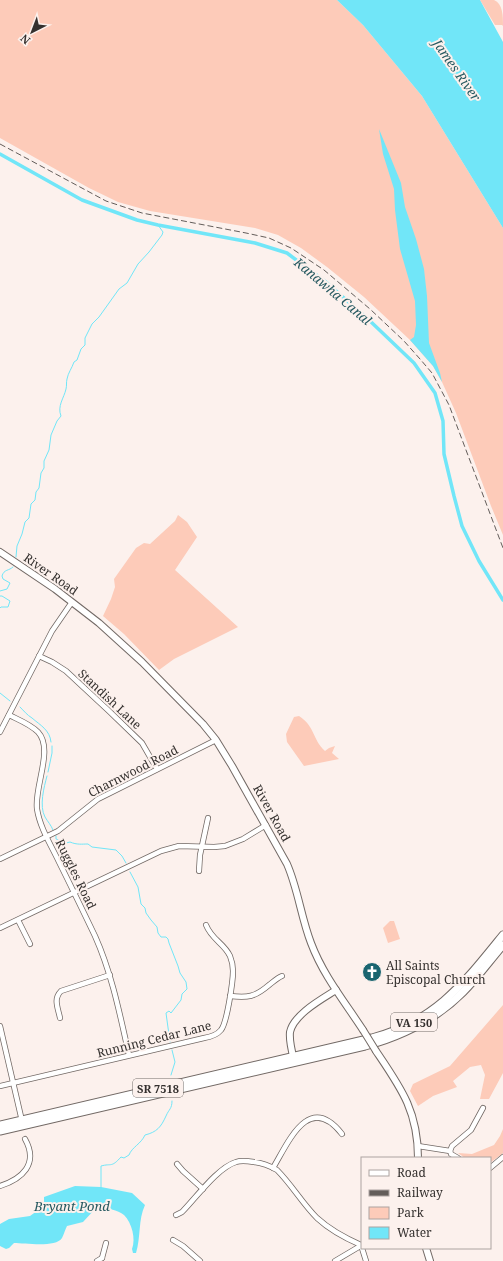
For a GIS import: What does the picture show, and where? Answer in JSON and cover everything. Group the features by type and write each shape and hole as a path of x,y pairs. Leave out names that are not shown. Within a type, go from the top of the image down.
{"highway":[{"name":"VA 150","path":"294,1059 381,1035 419,1019 452,994 503,935"},
{"name":"VA 150","path":"294,1059 381,1042 418,1026 442,1010 460,995 503,945"},
{"name":"SR 7518","path":"0,1131 23,1123 294,1059"},
{"name":"SR 7518","path":"0,1125 23,1123"}],"main road":[{"name":"River Road","path":"0,552 72,602 111,633 203,724 216,740 289,867 311,942 318,960 398,1084 408,1104 415,1125 418,1157"},
{"path":"294,1059 290,1032 294,1024 306,1010 336,990"},
{"path":"426,1249 430,1261"}],"street":[{"path":"0,732 38,656 52,631 72,602"},
{"name":"Standish Lane","path":"38,656 52,662 66,671 109,711 142,743 156,769"},
{"name":"Ruggles Road","path":"9,715 33,728 40,736 44,745 36,801 38,814 46,836 102,952 110,975 129,1055"},
{"name":"Charnwood Road","path":"0,859 65,826 98,799 216,740"},
{"path":"199,871 208,818"},
{"path":"0,928 161,851 180,846 214,847 229,845 266,826"},
{"path":"18,920 30,944"},
{"name":"Running Cedar Lane","path":"0,1086 204,1038 219,1033 224,1025 230,996 233,973 232,960 226,950 209,932 206,925"},
{"path":"60,1018 56,999 61,991 110,975"},
{"path":"230,996 252,996 259,993 282,976"},
{"path":"0,1026 23,1123"},
{"path":"450,1151 452,1146 471,1130 484,1108"},
{"path":"273,1168 297,1128 306,1120 314,1118 325,1120 334,1125 342,1134"},
{"path":"0,1186 17,1179 24,1174 27,1169 30,1155 28,1144 25,1140"},
{"path":"418,1146 450,1151 451,1154 456,1157"},
{"path":"491,1167 503,1157"},
{"path":"176,1215 182,1212 223,1169 236,1162 251,1161 273,1168 282,1176 322,1223 334,1232 361,1245"},
{"path":"177,1164 203,1189"},
{"path":"173,1240 184,1246 200,1261"},
{"path":"97,1261 104,1260 106,1243"},
{"path":"335,1261 361,1245"},
{"path":"362,1249 366,1261"}],"green space":[{"path":"0,0 337,0 363,25 422,96 503,228 503,535 456,413 433,366 410,340 364,297 327,267 301,248 278,235 255,228 150,211 118,202 89,188 0,138"},
{"path":"480,0 494,0 499,4 503,14 503,26 495,25"},
{"path":"178,515 187,522 197,537 175,570 238,627 174,659 159,670 124,634 103,616 115,587 114,579 136,548 144,543 150,544 175,521"},
{"path":"299,716 311,728 318,742 325,751 335,746 332,753 339,759 304,766 287,742 286,734 294,717"},
{"path":"390,921 394,921 400,939 388,943 383,928"},
{"path":"503,1005 503,1073 489,1099 480,1099 485,1075 481,1065 470,1067 453,1081 457,1087 433,1096 418,1106 410,1091 413,1084 450,1066"},
{"path":"503,1129 503,1153 491,1162 491,1157 464,1157 458,1153 472,1154 494,1145"}],"water":[{"name":"James River","path":"337,0 480,0 503,42 503,228 422,96 363,25"},
{"path":"379,129 401,183 405,207 424,269 429,343 442,382 433,366 410,340 414,337 416,325 415,301 400,249 394,189 383,154"},
{"name":"Bryant Pond","path":"75,1186 101,1187 132,1193 145,1205 141,1217 139,1241 136,1253 133,1253 132,1249 134,1241 127,1218 112,1209 99,1206 83,1222 67,1226 62,1238 59,1241 47,1244 14,1243 6,1249 0,1246 0,1224 9,1219 30,1216 41,1208 44,1203 44,1197"}],"waterway":[{"name":"Kanawha Canal","path":"0,154 82,200 137,220 255,243 287,253 327,283 369,320 414,363 435,393 443,421 444,454 462,526 479,561 503,600"},
{"path":"16,557 17,546 25,522 29,518 31,504 35,500 36,492 39,488 41,473 49,450 51,435 57,421 61,416 60,405 66,389 69,373 74,362 77,360 81,349 85,345 85,338 92,324 99,317 119,289 127,283 138,264 162,235 163,232 158,225"},
{"path":"0,591 7,589 10,583 3,579 3,574 5,571 13,567"},
{"path":"0,596 10,601 8,607 0,608"},
{"path":"0,693 10,701"},
{"path":"20,707 47,731 51,742"},
{"path":"48,772 52,746"},
{"path":"47,776 42,808 43,813 53,830"},
{"path":"56,836 56,839 66,843 88,844 92,847 116,850 126,863"},
{"path":"130,872 138,887 141,904 157,927 158,933 161,937 166,937 168,939 180,973 186,982 187,989 182,994 181,1000 171,1013 169,1011 166,1013 170,1042"},
{"path":"171,1075 175,1062 172,1050"},
{"path":"101,1188 101,1166 113,1164 121,1157 124,1158 129,1155 145,1135 153,1132 162,1123 171,1107 172,1101"}],"railway":[{"path":"0,144 106,201 142,213 269,238 291,248 324,270 370,309 404,341 432,373 449,405 503,548"}],"place":[{"name":"All Saints Episcopal Church","path":"372,972"}]}
